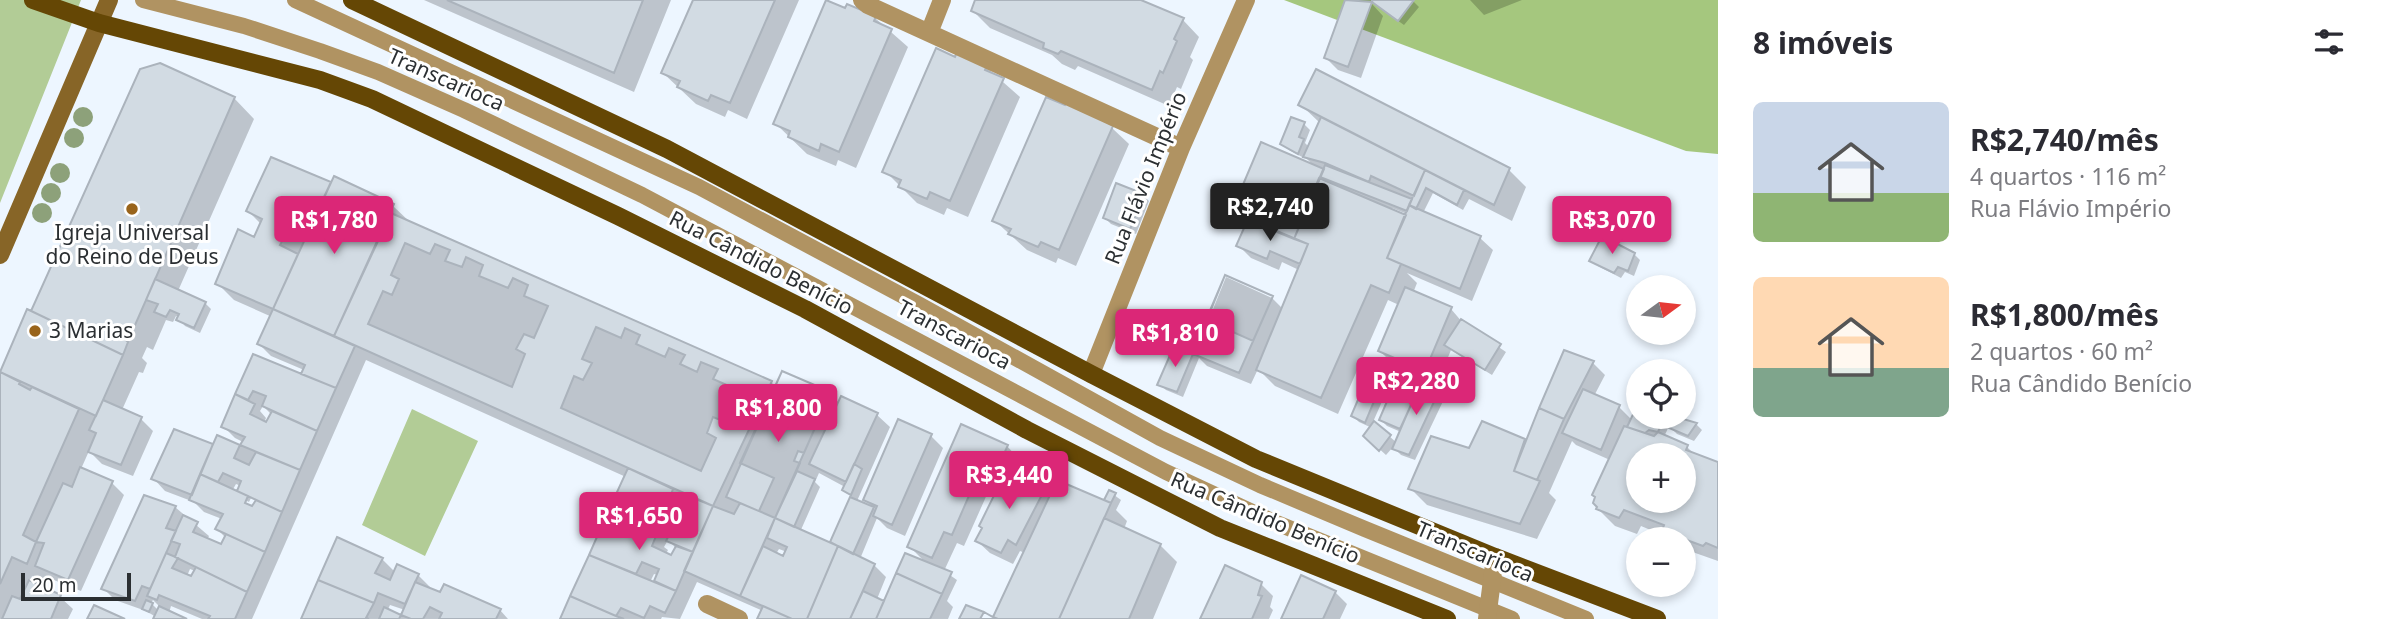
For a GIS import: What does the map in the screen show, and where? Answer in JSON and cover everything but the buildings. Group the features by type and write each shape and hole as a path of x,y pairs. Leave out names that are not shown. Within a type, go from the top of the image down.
{"main road":[{"name":"Rua Cândido Benício","path":"33,0 99,23 320,79 372,100 618,216 805,309 1027,430 1220,527 1447,619"},
{"path":"352,0 667,149 1256,459 1495,557 1657,619"}],"street":[{"path":"0,254 109,0"},
{"path":"862,0 1181,148"},
{"path":"929,33 942,0"},
{"name":"Rua Flávio Império","path":"1091,374 1181,148 1246,0"},
{"path":"1488,614 1495,557"},
{"path":"707,604 739,619"}],"lane":[{"name":"Transcarioca","path":"143,0 244,26 320,51 378,72 464,110 654,201 1166,472 1274,522 1488,614 1512,619"},
{"name":"Transcarioca","path":"295,0 699,187 1160,438 1260,485 1586,619"}],"green space":[{"path":"0,0 81,0 0,203"},
{"path":"1284,0 1718,0 1718,154 1686,151"},
{"path":"412,409 478,441 425,556 362,525"}],"place":[{"name":"Igreja Universal do Reino de Deus","path":"132,209"},
{"name":"3 Marias","path":"35,331"}]}
